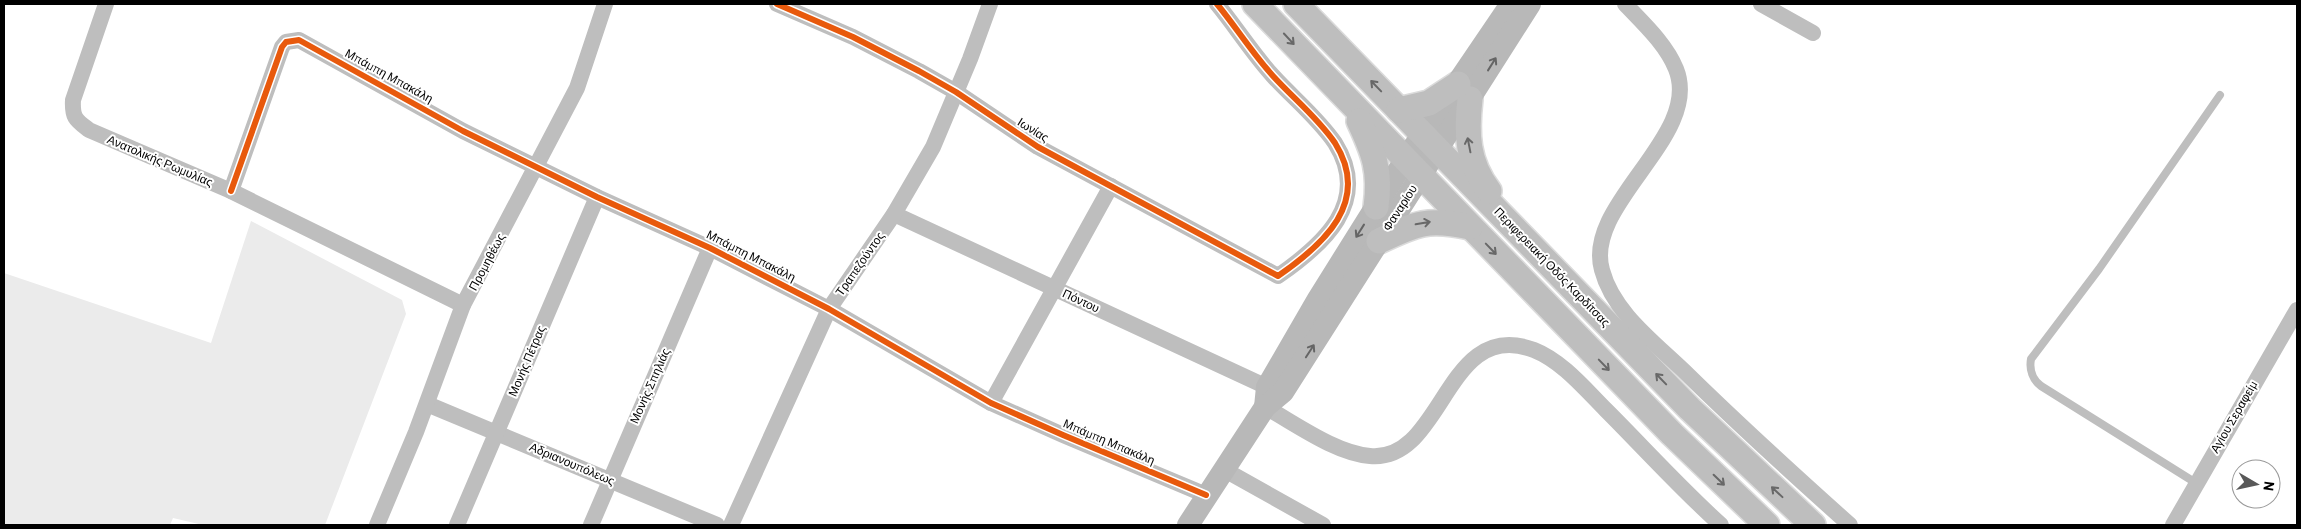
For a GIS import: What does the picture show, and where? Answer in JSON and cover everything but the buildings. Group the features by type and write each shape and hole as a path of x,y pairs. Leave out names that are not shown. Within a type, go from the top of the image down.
{"main road":[{"path":"1255,4 1672,434 1767,525"},
{"name":"Περιφερειακή Οδός Καρδίτσας","path":"1296,4 1697,416 1813,525"},
{"name":"Φαναρίου","path":"1464,92 1511,4"},
{"name":"Φαναρίου","path":"1266,397 1283,392 1378,241 1413,168 1464,92 1530,4"},
{"path":"1399,110 1429,104 1464,92 1472,160 1479,176 1497,201 1506,219"},
{"path":"1352,106 1376,158 1378,176 1376,207"},
{"name":"Φαναρίου","path":"1188,525 1266,397 1318,299 1376,207 1413,168"},
{"path":"1378,241 1410,226 1424,222 1444,221 1470,227"}],"street":[{"name":"Ανατολικής Ρωμυλίας","path":"106,4 73,100 72,113 78,122 90,130 231,192 464,305"},
{"name":"Προμηθέως","path":"377,525 427,404 464,305 577,88 605,4"},
{"name":"Ιωνίας","path":"777,4 854,37 956,92 1038,147 1278,276 1320,243 1338,219 1348,191 1345,166 1330,137 1272,75 1217,4"},
{"name":"Τραπεζούντος","path":"731,525 829,308 894,214 933,147 990,4"},
{"path":"1625,4 1669,56 1678,78 1679,95 1672,123 1615,212 1603,238 1600,260 1608,285 1619,304 1646,334 1744,431 1850,525"},
{"path":"1761,4 1814,33"},
{"name":"Μπάμπη Μπακάλη","path":"231,192 282,47 286,42 299,40 463,131 597,197 710,248 829,308 991,402 1063,435 1206,494"},
{"path":"991,402 1111,186"},
{"name":"Μονής Πέτρας","path":"458,525 597,197"},
{"name":"Πόντου","path":"894,214 1055,288 1266,397 1348,452 1381,456 1401,448 1416,435 1454,380 1475,358 1495,347 1505,345 1534,350 1548,357 1582,386 1721,525"},
{"name":"Μονής Σπηλιάς","path":"590,525 710,248"},
{"name":"Αγίου Σεραφείμ","path":"2172,525 2297,310"},
{"name":"Αδριανουπόλεως","path":"427,404 717,525"},
{"path":"1223,468 1323,525"}],"lane":[{"path":"2196,483 2041,386 2032,375 2030,364 2031,360 2100,269 2220,95"}],"shaded area":[{"path":"251,221 402,300 406,314 325,525 203,525 173,518 170,525 4,525 4,273 211,343"}],"cycle path":[{"path":"777,4 853,37 919,71 956,92 1038,147 1278,276 1295,264 1326,236 1337,220 1345,203 1348,184 1345,164 1335,143 1328,134 1265,67 1217,4"},
{"path":"231,191 282,47 286,42 299,40 463,131 597,197 710,248 829,309 991,403 1206,495"}]}
